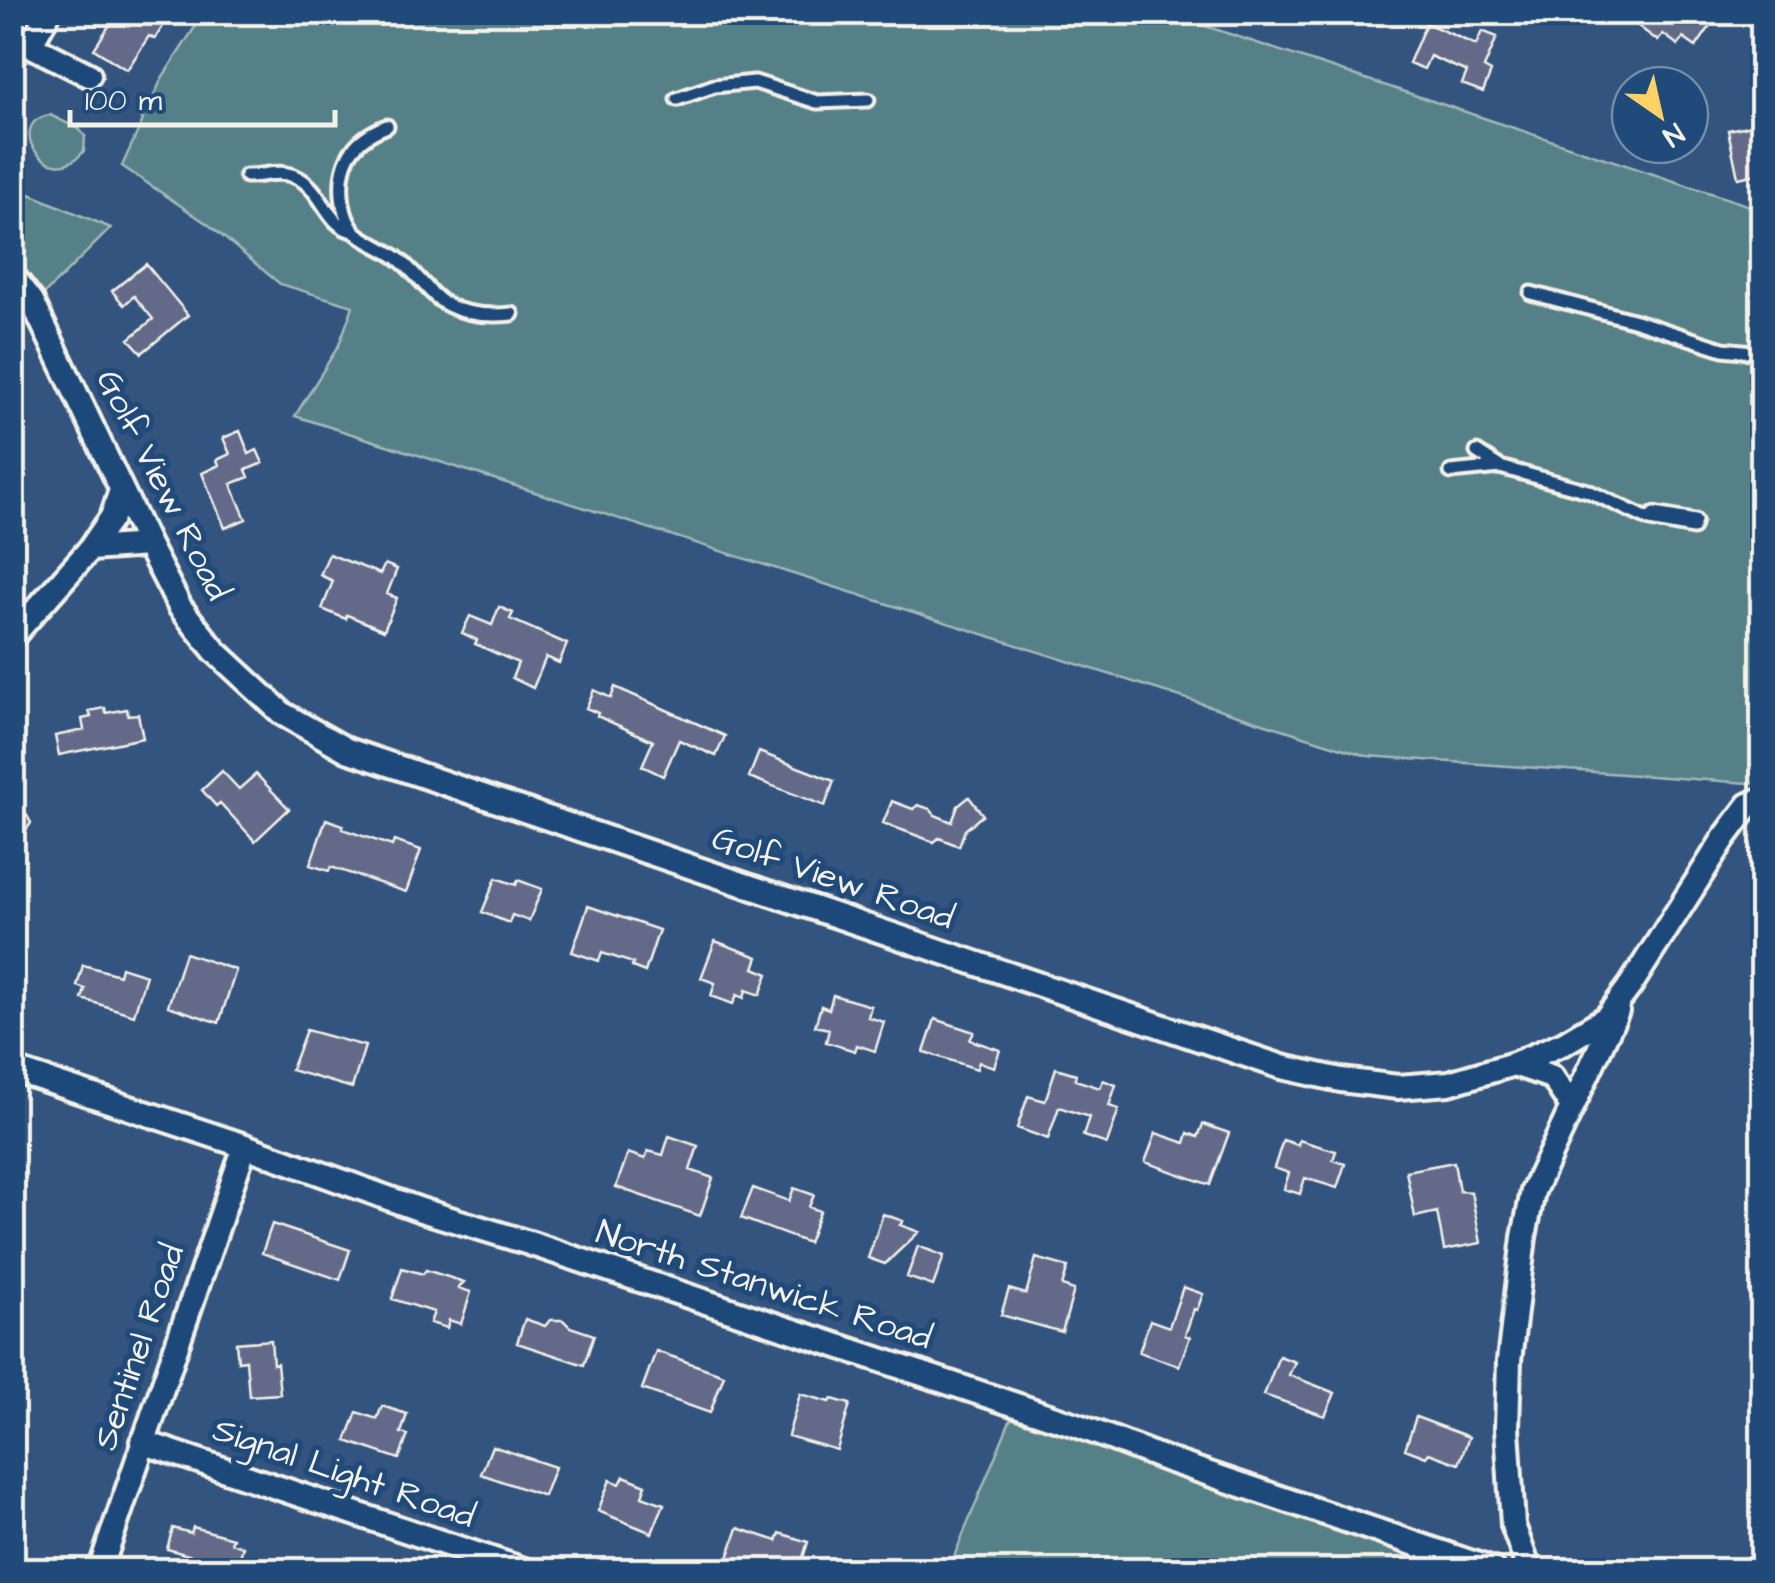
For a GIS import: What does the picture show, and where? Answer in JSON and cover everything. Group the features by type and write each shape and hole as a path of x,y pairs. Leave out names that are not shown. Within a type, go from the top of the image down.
{"street":[{"path":"49,12 21,41 89,75"},
{"name":"Golf View Road","path":"12,275 32,301 180,607 215,651 283,714 346,750 1282,1067 1398,1087 1449,1083 1514,1064 1564,1042 1606,1018 1725,837 1750,806 1762,800"},
{"path":"12,637 90,550 112,517 121,490"},
{"path":"90,550 148,546"},
{"path":"1529,1570 1513,1525 1507,1428 1509,1360 1524,1236 1532,1190 1630,986"},
{"path":"1514,1064 1552,1077 1572,1107"},
{"name":"North Stanwick Road","path":"12,1069 245,1146 421,1210 1076,1425 1493,1570"},
{"name":"Sentinel Road","path":"100,1570 245,1146"},
{"name":"Signal Light Road","path":"142,1442 524,1570"}],"lane":[{"path":"677,99 714,86 756,82 818,102 868,100"},
{"path":"388,126 363,138 345,161 341,188 348,224 400,260 448,307 477,314 512,314"},
{"path":"246,176 286,173 297,178 316,192 338,225 354,231"},
{"path":"1530,292 1707,344 1762,353"},
{"path":"1476,452 1500,466 1588,491 1650,520 1694,528 1695,522 1654,514"},
{"path":"1451,472 1500,466"}],"green space":[{"path":"1163,12 1610,160 1610,165 1626,165 1762,210 1762,784 1367,756 295,416 339,345 353,306 280,284 209,225 122,166 143,120 140,116 147,111 162,78 204,13"},
{"path":"50,115 85,136 84,151 71,162 57,164 45,160 30,141 30,130 36,120"},
{"path":"13,187 111,228 13,325"},
{"path":"1013,1413 1474,1570 953,1570 953,1559"}],"building":[{"path":"118,12 161,12 157,18 165,23 155,39 149,36 127,70 94,49"},
{"path":"1641,12 1720,12 1696,47 1683,38 1678,45 1663,34 1658,41 1634,23"},
{"path":"1426,23 1476,45 1482,31 1497,37 1484,68 1491,72 1483,92 1462,84 1467,72 1430,56 1424,69 1409,63"},
{"path":"1762,123 1762,173 1738,178 1728,130"},
{"path":"146,264 188,315 142,353 129,339 153,319 134,296 124,305 112,291"},
{"path":"240,431 249,454 257,450 263,463 246,470 249,477 231,484 246,519 225,528 202,473 230,454 223,438"},
{"path":"329,554 380,574 385,564 397,569 387,594 397,598 384,630 322,609 333,581 320,575"},
{"path":"499,607 513,613 510,619 567,644 559,663 546,657 533,688 512,678 518,663 475,644 477,640 462,633 470,616 492,625"},
{"path":"615,687 725,736 716,756 679,740 663,776 642,766 653,741 586,708 594,690 611,698"},
{"path":"105,708 106,713 127,709 128,715 138,714 143,738 59,755 55,736 84,730 82,719 91,717 89,711"},
{"path":"759,752 834,781 825,806 749,777"},
{"path":"222,771 239,789 256,774 289,809 255,841 220,803 216,806 202,790"},
{"path":"12,788 31,823 12,851"},
{"path":"969,797 983,815 965,830 959,846 939,838 934,842 883,823 892,801 913,809 918,805 930,809 952,822 958,806"},
{"path":"326,819 343,825 342,829 392,846 394,841 421,850 406,892 331,867 329,871 310,865"},
{"path":"496,878 516,885 518,880 542,889 529,921 512,915 509,923 482,912"},
{"path":"588,906 659,930 645,972 632,967 633,963 602,953 599,961 572,952"},
{"path":"715,941 758,957 754,968 768,974 760,995 746,990 744,998 737,995 733,1004 711,996 715,983 701,978"},
{"path":"185,953 236,970 219,1023 168,1006"},
{"path":"83,965 119,975 121,967 146,975 134,1015 82,999 85,989 77,986"},
{"path":"833,995 871,1006 868,1017 884,1022 875,1051 857,1045 855,1051 826,1042 829,1029 815,1026 821,1006 829,1009"},
{"path":"935,1019 974,1032 970,1040 1000,1050 994,1067 979,1062 977,1069 924,1052"},
{"path":"306,1030 365,1046 352,1088 291,1070"},
{"path":"1056,1068 1076,1074 1075,1080 1100,1088 1103,1080 1116,1085 1109,1106 1119,1109 1107,1144 1083,1136 1089,1117 1059,1107 1048,1139 1017,1128 1028,1096 1045,1101"},
{"path":"1203,1124 1229,1133 1210,1185 1145,1162 1156,1133 1185,1143 1188,1133 1198,1137"},
{"path":"669,1136 698,1146 690,1170 713,1178 700,1216 616,1187 628,1153 645,1159 648,1151 663,1155"},
{"path":"1283,1140 1298,1145 1299,1140 1336,1151 1333,1160 1345,1164 1337,1188 1305,1178 1300,1194 1284,1189 1289,1173 1274,1168"},
{"path":"1454,1162 1459,1191 1471,1192 1481,1243 1444,1250 1437,1212 1415,1217 1406,1171"},
{"path":"753,1188 789,1201 794,1188 814,1195 809,1207 820,1211 808,1243 741,1218"},
{"path":"883,1214 919,1232 885,1264 868,1258"},
{"path":"272,1224 350,1250 340,1280 262,1253"},
{"path":"918,1246 944,1256 933,1286 907,1277"},
{"path":"1036,1258 1068,1267 1062,1286 1074,1290 1062,1332 1001,1315 1009,1289 1026,1294"},
{"path":"402,1268 423,1274 426,1270 464,1282 458,1288 471,1292 461,1324 449,1320 447,1328 430,1323 434,1312 392,1299"},
{"path":"1183,1287 1203,1294 1185,1335 1190,1337 1179,1366 1139,1352 1150,1320 1169,1327"},
{"path":"525,1319 545,1326 550,1320 563,1320 570,1327 594,1335 584,1365 517,1343"},
{"path":"271,1340 280,1394 249,1396 246,1360 238,1361 236,1343"},
{"path":"656,1351 724,1375 710,1413 642,1389"},
{"path":"1279,1356 1295,1362 1289,1375 1335,1393 1325,1416 1264,1395"},
{"path":"800,1394 850,1404 837,1450 788,1436"},
{"path":"382,1406 407,1414 401,1433 408,1435 399,1459 346,1441 357,1412 377,1419"},
{"path":"1416,1417 1469,1437 1459,1464 1405,1449"},
{"path":"492,1446 555,1467 544,1496 481,1474"},
{"path":"624,1476 646,1485 642,1496 664,1504 652,1533 598,1511 610,1480 620,1484"},
{"path":"193,1527 233,1538 231,1543 243,1547 236,1570 215,1568 216,1563 167,1549 173,1528 191,1533"},
{"path":"738,1528 777,1541 780,1533 808,1542 799,1570 724,1570"}]}
